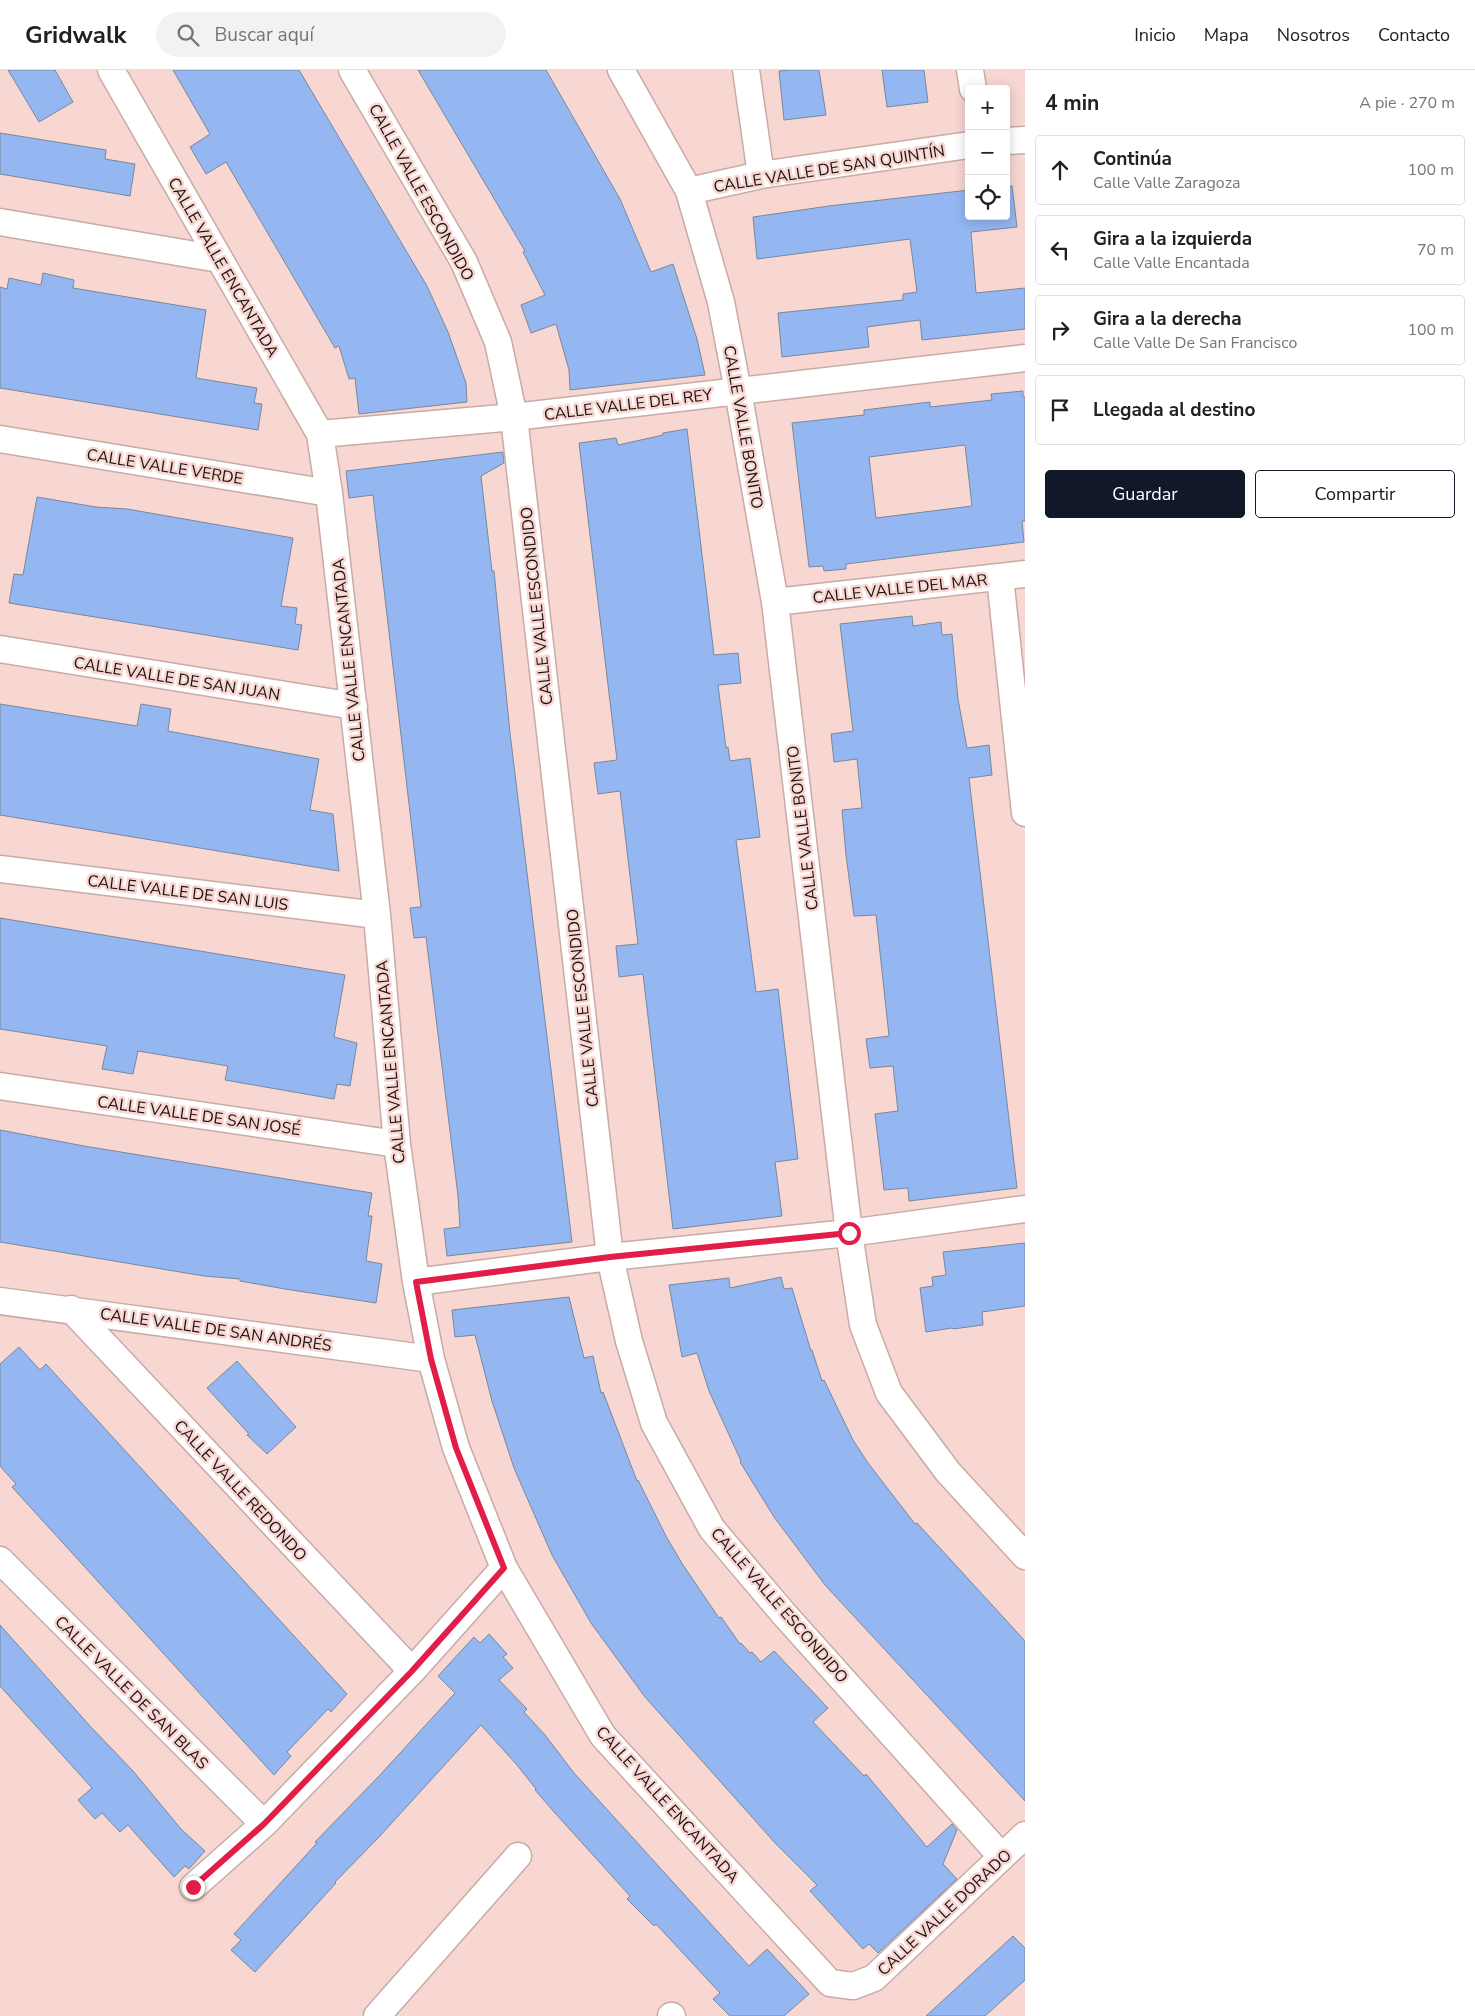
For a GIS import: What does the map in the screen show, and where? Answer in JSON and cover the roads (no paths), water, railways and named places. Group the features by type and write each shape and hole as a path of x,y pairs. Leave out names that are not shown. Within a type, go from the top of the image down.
{"street":[{"name":"CALLE VALLE ENCANTADA","path":"111,70 320,434 329,493 354,706 397,1144 416,1282 431,1359 456,1448 504,1568 603,1736 830,1983"},
{"name":"CALLE VALLE ESCONDIDO","path":"352,70 464,262 498,342 514,417 610,1257 629,1341 654,1423 712,1529 783,1613 1002,1857"},
{"name":"CALLE VALLE BONITO","path":"621,70 689,191 721,302 775,602 849,1233 863,1325 889,1393 948,1472 1025,1556"},
{"path":"746,70 761,175"},
{"path":"970,70 972,85"},
{"path":"1010,141 1025,140"},
{"name":"CALLE VALLE DE SAN QUINTÍN","path":"689,191 761,175 965,146"},
{"path":"0,222 218,259"},
{"name":"CALLE VALLE DEL REY","path":"320,434 514,417 1025,358"},
{"name":"CALLE VALLE VERDE","path":"0,439 329,493"},
{"path":"1012,575 1025,813"},
{"name":"CALLE VALLE DEL MAR","path":"775,602 1012,575"},
{"name":"CALLE VALLE DE SAN JUAN","path":"0,649 354,706"},
{"name":"CALLE VALLE DE SAN LUIS","path":"0,869 376,915"},
{"name":"CALLE VALLE DE SAN JOSÉ","path":"0,1086 397,1144"},
{"path":"416,1282 610,1257 849,1233 1025,1209"},
{"name":"CALLE VALLE DE SAN ANDRÉS","path":"0,1301 431,1359"},
{"name":"CALLE VALLE REDONDO","path":"71,1310 412,1671"},
{"name":"CALLE VALLE DE SAN BLAS","path":"0,1560 264,1824"},
{"path":"193,1887 264,1824 412,1671 504,1568"},
{"name":"CALLE VALLE DORADO","path":"830,1983 853,1986 874,1978 1025,1835"},
{"path":"377,2016 518,1856"}]}
